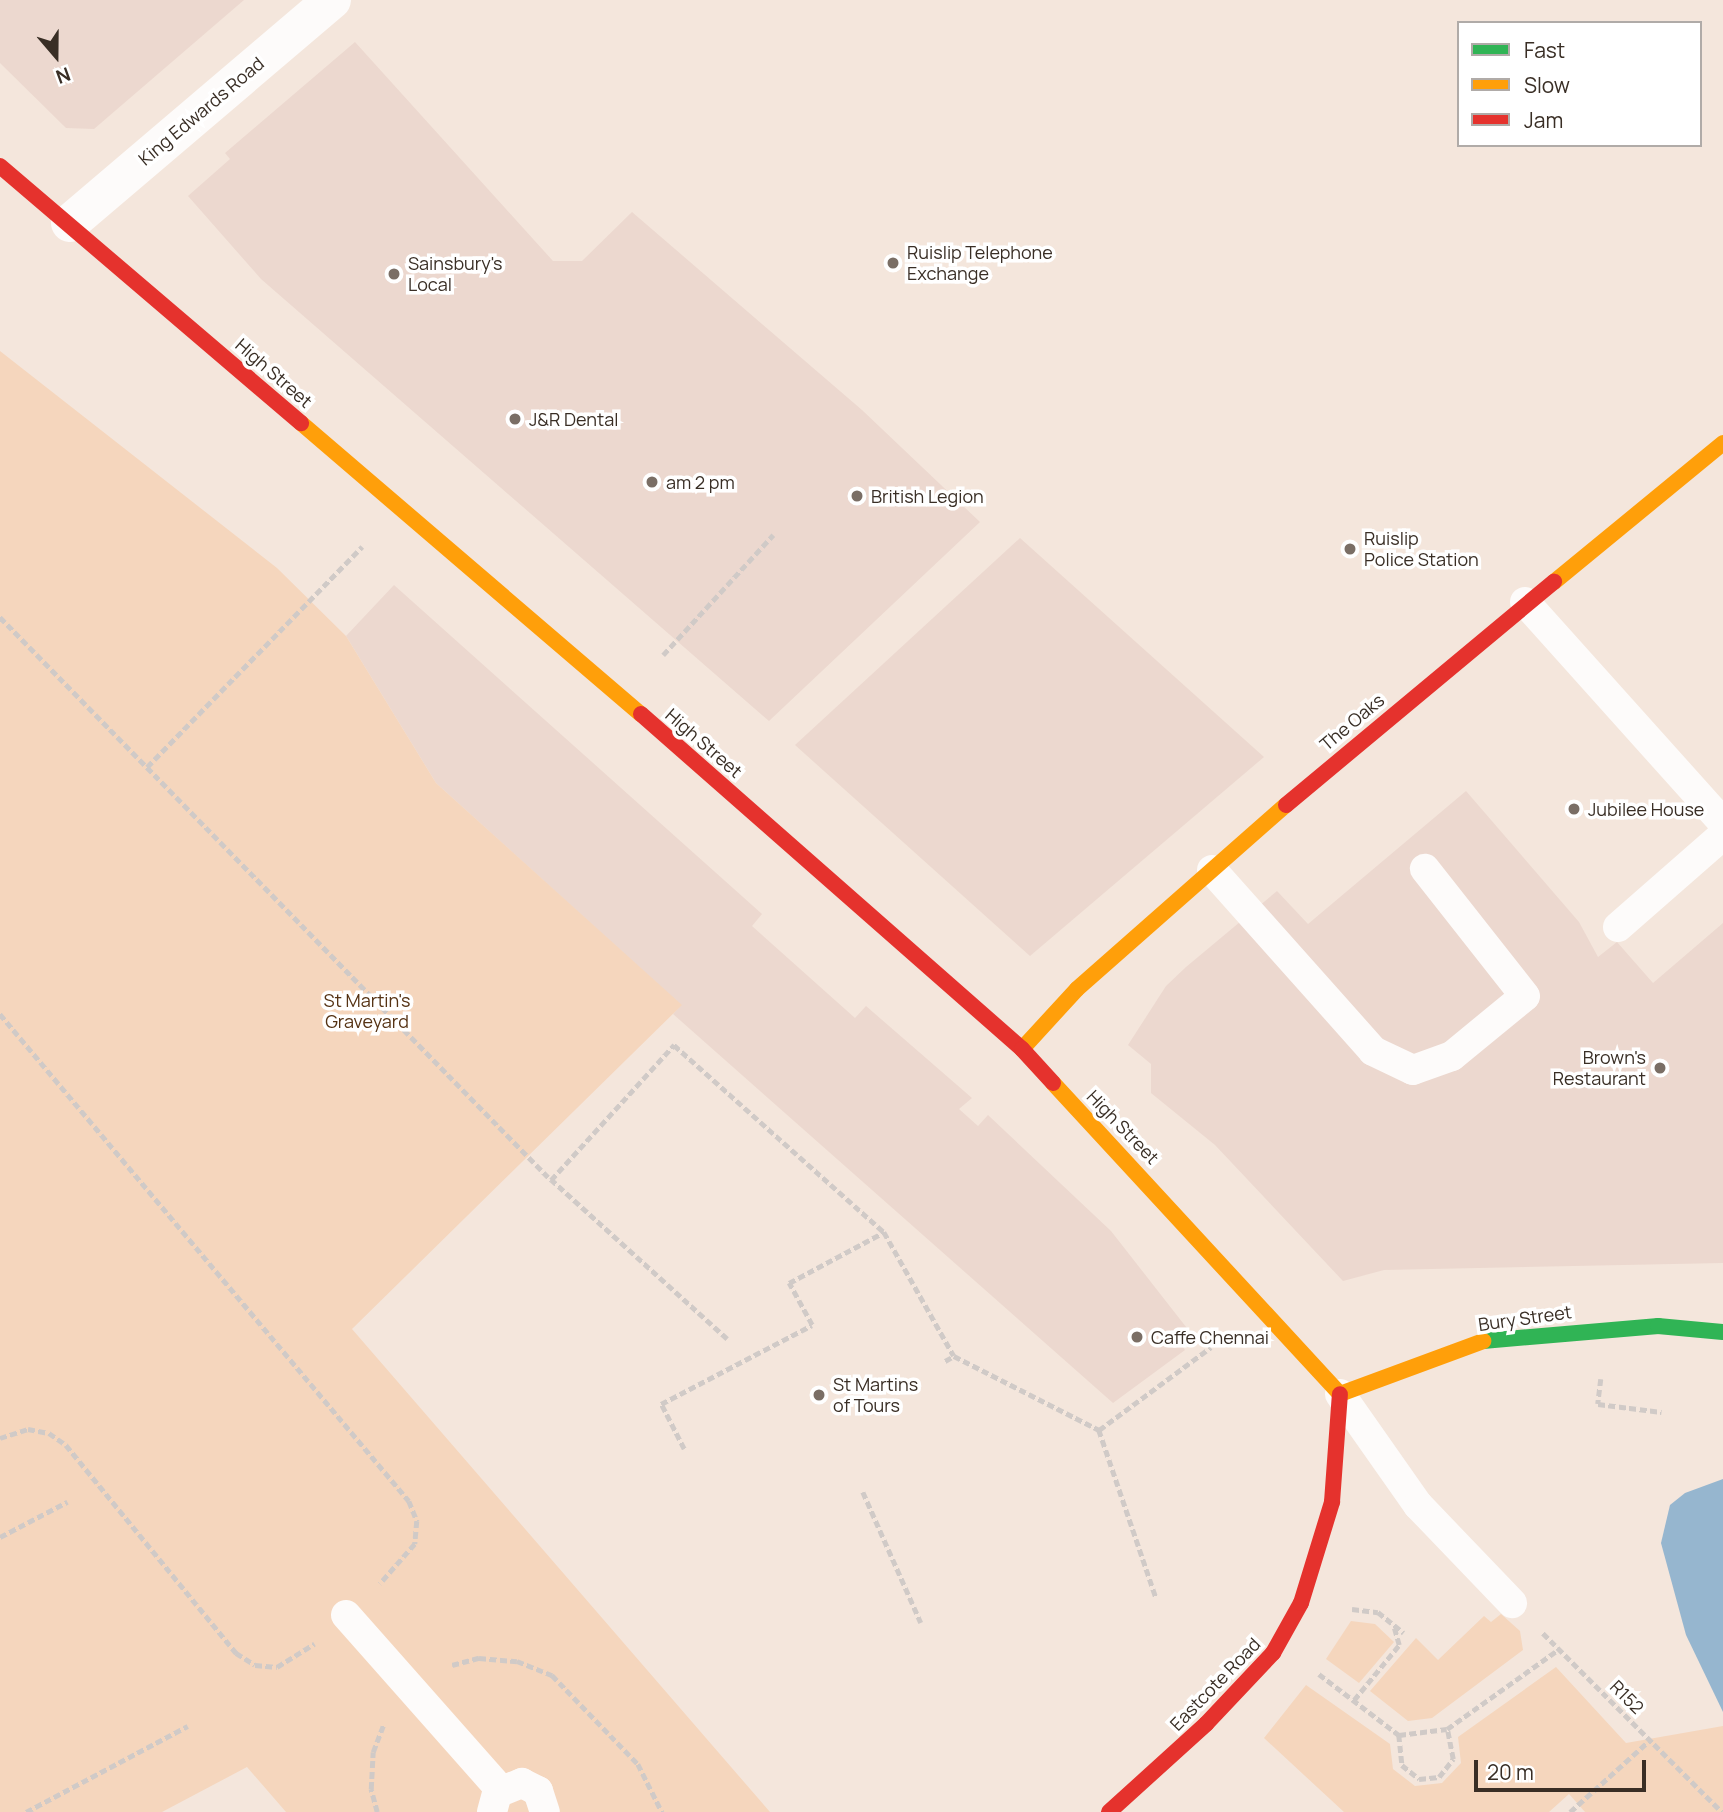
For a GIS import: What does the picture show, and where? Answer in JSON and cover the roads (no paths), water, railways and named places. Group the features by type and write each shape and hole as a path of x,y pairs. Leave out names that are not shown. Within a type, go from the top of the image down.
{"main road":[{"name":"High Street","path":"0,166 70,223 723,784 1022,1049 1340,1394"},
{"name":"The Oaks","path":"1022,1049 1077,989 1212,870 1525,602 1723,443"},
{"name":"Bury Street","path":"1340,1394 1490,1339 1636,1327 1723,1332"},
{"name":"Eastcote Road","path":"1109,1812 1206,1724 1273,1653 1301,1603 1332,1502 1340,1394"}],"street":[{"name":"King Edwards Road","path":"70,223 332,0"}],"lane":[{"path":"1525,602 1723,823"},
{"path":"1618,927 1723,835"},
{"path":"1212,870 1373,1051 1413,1070 1451,1056 1525,996 1425,869"},
{"path":"1340,1394 1418,1505 1512,1603"},
{"path":"346,1615 496,1801 513,1783 531,1786 543,1800 545,1812"}],"water":[{"path":"1723,1479 1723,1712 1686,1635 1661,1543 1670,1505 1685,1493"}],"place":[{"name":"Ruislip Telephone Exchange","path":"893,263"},
{"name":"Sainsbury's Local","path":"394,274"},
{"name":"J&R Dental","path":"515,419"},
{"name":"am 2 pm","path":"652,482"},
{"name":"British Legion","path":"857,496"},
{"name":"Ruislip Police Station","path":"1350,549"},
{"name":"Jubilee House","path":"1574,809"},
{"name":"Brown's Restaurant","path":"1660,1068"},
{"name":"Caffe Chennai","path":"1137,1337"},
{"name":"St Martins of Tours","path":"819,1395"}],"park label":[{"name":"St Martin's Graveyard","path":"367,1011"}]}
